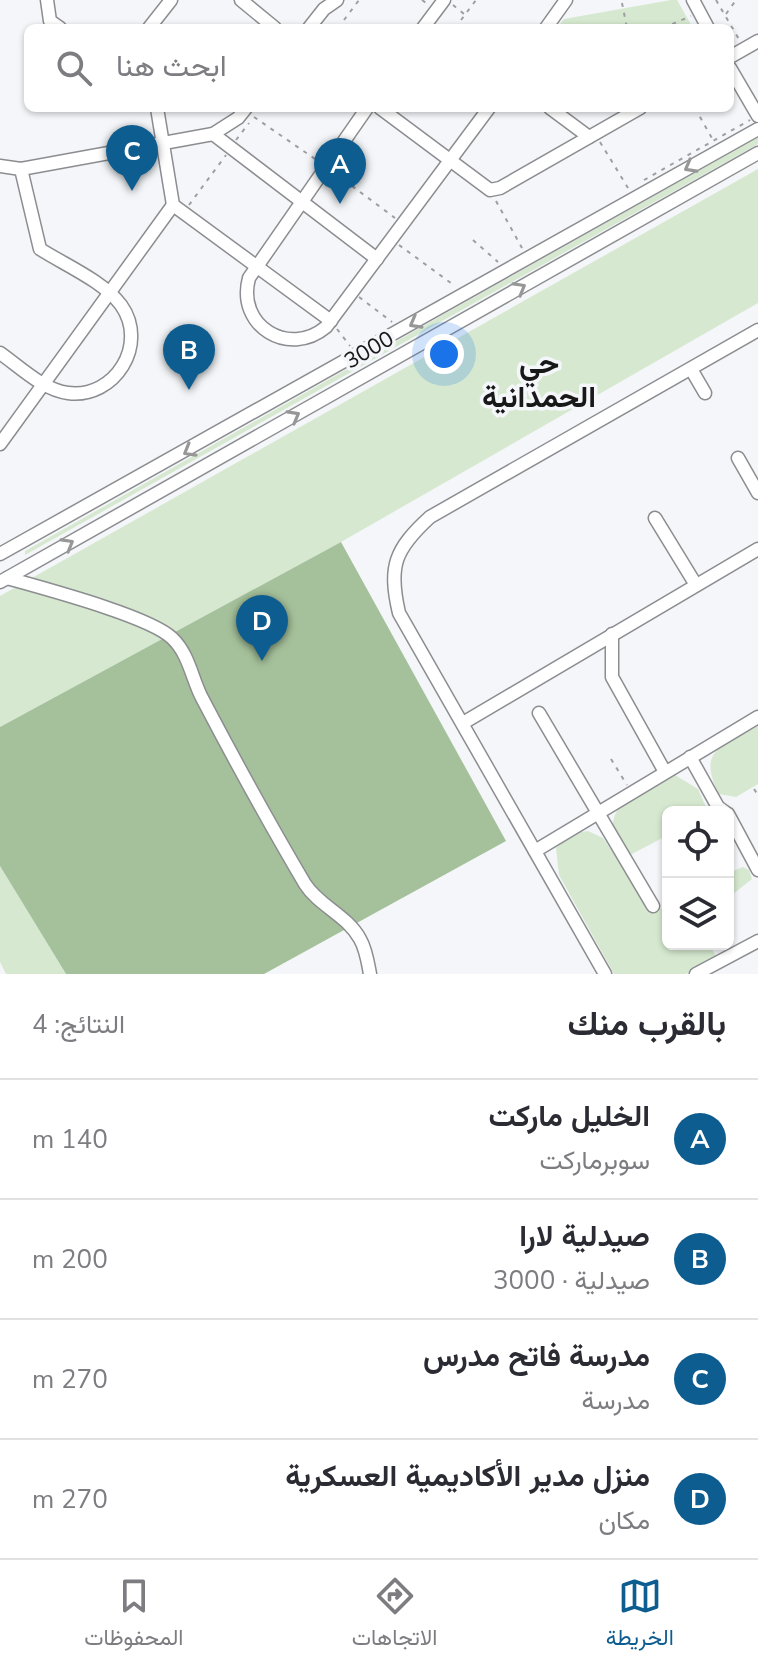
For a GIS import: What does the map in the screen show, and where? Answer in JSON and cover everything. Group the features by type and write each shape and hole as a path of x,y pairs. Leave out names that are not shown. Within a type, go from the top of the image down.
{"street":[{"path":"47,0 50,21 54,24"},
{"path":"152,24 171,0"},
{"path":"241,0 270,24"},
{"path":"312,24 324,9 337,0"},
{"path":"426,24 445,0"},
{"path":"549,24 566,0"},
{"path":"696,6 706,24"},
{"path":"734,55 758,41"},
{"path":"734,75 758,116"},
{"path":"158,112 178,209 331,321"},
{"path":"0,166 21,169 213,134 241,112"},
{"path":"364,112 257,265 247,285 251,314 265,331 278,338 300,340 321,332 486,112"},
{"path":"385,112 490,190 500,188 633,112"},
{"path":"556,112 592,136"},
{"name":"3000","path":"0,554 36,537 758,129"},
{"path":"213,134 377,259"},
{"name":"3000","path":"4,580 758,153"},
{"path":"0,353 44,384 68,393 85,393 108,383 121,370 130,347 130,330 125,313 109,294 40,249 21,169"},
{"path":"0,444 109,294 178,209"},
{"path":"605,974 399,613 394,573 397,553 409,535 430,517 758,330"},
{"path":"691,369 705,393"},
{"path":"738,458 758,493"},
{"path":"655,518 696,585"},
{"path":"463,723 758,549"},
{"path":"4,580 116,613 172,638 187,661 199,692 243,777 312,895 346,921 361,940 370,974"},
{"path":"612,634 612,677 665,772"},
{"path":"539,713 653,906"},
{"path":"535,851 758,717"},
{"path":"690,757 717,806"},
{"path":"734,826 758,870"},
{"path":"696,974 758,941"}],"path":[{"path":"341,24 359,0"},
{"path":"445,0 465,15"},
{"path":"458,24 476,0"},
{"path":"716,0 730,24"},
{"path":"725,15 736,0"},
{"path":"622,3 627,24"},
{"path":"669,24 696,6"},
{"path":"734,31 744,49"},
{"path":"178,209 231,148 253,117 248,112"},
{"path":"697,112 713,141"},
{"path":"592,136 629,189"},
{"path":"490,190 522,249"},
{"path":"392,240 456,287"},
{"path":"473,240 499,262"},
{"path":"352,293 393,323"},
{"path":"331,321 351,347"},
{"path":"611,759 631,792"},
{"path":"754,789 758,795"}],"green space":[{"path":"677,0 691,24 560,24 564,19"},
{"path":"758,137 758,144 25,555 25,551"},
{"path":"758,169 758,303 341,542 0,727 0,596"},
{"path":"341,542 506,841 264,974 66,974 0,866 0,727"},
{"path":"758,726 758,784 736,797 719,794 710,767 712,758 724,744"},
{"path":"675,775 698,789 706,806 662,806 662,838 630,855 613,830 617,810 643,787"},
{"path":"588,831 603,838 653,912 662,908 662,950 712,950 717,958 686,974 614,974 559,875 556,848 572,833"},
{"path":"0,866 66,974 6,974 0,962"},
{"path":"743,867 749,870 752,879 734,893 734,878 734,871"}],"place":[{"name":"مدرسة فاتح مدرس","path":"132,191"},
{"name":"الخليل ماركت","path":"340,204"},
{"name":"صيدلية لارا","path":"189,390"},
{"name":"منزل مدير الأكاديمية العسكرية","path":"262,661"}],"district":[{"name":"حي الحمدانية","path":"539,380"}]}
